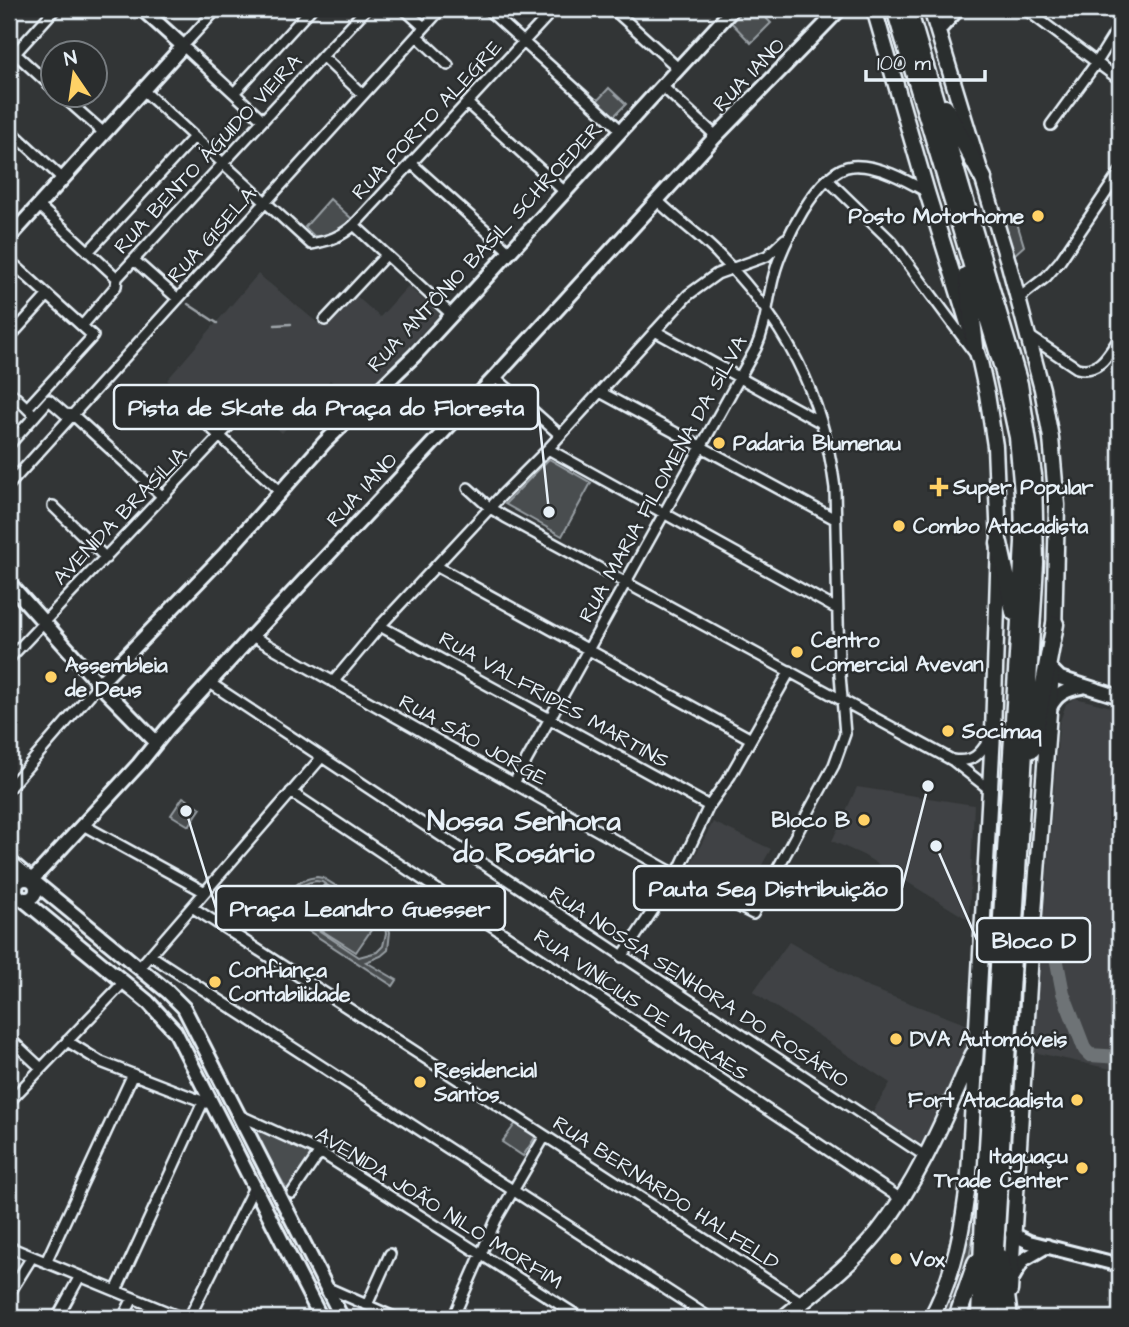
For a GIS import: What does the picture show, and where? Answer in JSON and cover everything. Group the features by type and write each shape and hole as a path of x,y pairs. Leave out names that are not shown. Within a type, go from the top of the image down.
{"highway":[{"path":"895,9 1003,368 1017,437 1023,518 1019,639 980,1318"},
{"path":"908,9 1013,363 1030,449 1035,497 1035,563 991,1318"},
{"path":"930,78 983,177"},
{"path":"963,235 978,354"},
{"path":"999,543 1019,639"},
{"path":"1019,827 1055,624"},
{"path":"996,1214 1009,1318"},
{"path":"957,1318 970,1285 983,1237"}],"main road":[{"path":"9,237 183,46 142,9"},
{"name":"RUA ANTÔNIO BASIL SCHROEDER","path":"99,684 225,554 279,490 414,356 733,9"},
{"name":"RUA IANO","path":"20,897 33,895 35,889 32,880 252,636 659,201 716,136 840,9"},
{"path":"874,9 978,354 995,446 999,543 993,733 975,1096 969,1174 960,1238 947,1283 931,1318"},
{"path":"931,9 1019,298 1042,389 1055,473 1058,536 1055,624 1012,1234 1009,1318"},
{"path":"938,31 957,9"},
{"path":"9,583 99,684 156,742"},
{"path":"1052,670 1060,678 1082,687 1120,697"},
{"path":"1050,708 1059,695 1082,687"},
{"path":"9,861 177,1000 191,1017 341,1317"},
{"path":"9,888 148,1002 175,1031 208,1103 321,1318"},
{"path":"790,1316 864,1247 901,1199 925,1156 976,1048"},
{"path":"953,1098 975,1096"},
{"path":"1012,1234 1028,1242 1120,1265"},
{"path":"1011,1259 1018,1248 1028,1242"},
{"path":"1010,1283 1023,1260 1047,1246"}],"street":[{"path":"38,76 11,54 54,9"},
{"path":"218,9 183,46 263,120"},
{"path":"234,93 311,9"},
{"name":"RUA BENTO ÁGUIDO VIEIRA","path":"82,326 116,286 117,278 366,9"},
{"path":"404,9 424,27"},
{"name":"RUA GISELA","path":"9,485 441,9"},
{"path":"487,9 621,130"},
{"name":"RUA PORTO ALEGRE","path":"265,203 311,244 339,237 354,225 554,9"},
{"path":"613,9 678,68"},
{"path":"1026,9 1120,80"},
{"path":"1051,125 1097,62 1120,24"},
{"path":"417,36 448,65"},
{"path":"322,56 363,95"},
{"path":"662,86 716,136"},
{"path":"143,90 265,203"},
{"path":"467,103 565,192"},
{"path":"76,108 104,134"},
{"path":"9,129 62,178"},
{"path":"88,251 194,137"},
{"path":"9,151 20,139"},
{"path":"898,176 910,172 917,158"},
{"path":"411,163 510,252"},
{"path":"927,192 898,176 855,166 841,169 827,179 892,243 978,354"},
{"path":"1019,298 1046,277 1060,261 1120,172"},
{"name":"RUA MARIA FILOMENA DA SILVA","path":"514,783 740,378 761,337 774,273 789,235 812,197 827,179"},
{"path":"659,201 733,269 767,311 785,337 815,402 832,469 842,700"},
{"path":"38,205 117,278"},
{"path":"354,225 452,315"},
{"path":"333,682 380,626 699,285 716,274 767,256 789,235"},
{"path":"325,320 386,255"},
{"path":"9,260 93,336 27,408"},
{"path":"134,260 177,299"},
{"path":"9,338 48,295"},
{"path":"655,331 820,422"},
{"path":"1029,336 1077,368 1085,370 1100,364 1120,337"},
{"path":"495,377 560,435"},
{"path":"169,390 279,490"},
{"path":"9,391 35,416"},
{"path":"600,392 835,519"},
{"path":"9,445 50,400 65,414 72,415 163,497"},
{"name":"AVENIDA BRASÍLIA","path":"9,659 249,405"},
{"path":"548,449 837,608"},
{"path":"468,488 490,508 952,760 989,789"},
{"path":"53,506 106,558"},
{"path":"436,566 751,739"},
{"name":"RUA VALFRIDES MARTINS","path":"380,626 709,806"},
{"name":"RUA SÃO JORGE","path":"252,636 752,914 839,754 845,734 842,700"},
{"path":"622,957 677,873 709,806 790,671"},
{"name":"RUA NOSSA SENHORA DO ROSÁRIO","path":"210,683 925,1156"},
{"name":"RUA ANTÔNIO BASIL SCHROEDER","path":"9,788 99,684"},
{"path":"952,760 974,759 984,749 993,733"},
{"path":"139,968 321,758"},
{"name":"RUA VINÍCIUS DE MORAES","path":"291,792 901,1199"},
{"path":"83,825 205,892"},
{"path":"9,909 20,897"},
{"name":"RUA BERNARDO HALFELD","path":"192,907 803,1303"},
{"path":"150,955 710,1318"},
{"path":"9,1102 124,982"},
{"path":"9,1038 41,1068"},
{"path":"67,1041 101,1062 208,1103 116,1291"},
{"path":"46,1262 133,1074"},
{"name":"AVENIDA JOÃO NILO MORFIM","path":"239,1115 320,1152 581,1318"},
{"path":"453,1318 490,1231 545,1136"},
{"path":"292,1193 320,1152"},
{"path":"189,1318 253,1189"},
{"path":"9,1247 182,1318"},
{"path":"367,1305 390,1254"},
{"path":"9,1294 32,1256"},
{"path":"57,1318 80,1276"},
{"path":"326,1287 396,1318"},
{"path":"123,1318 133,1298"}],"shaded area":[{"path":"735,9 757,9 771,23 751,43 726,17"},
{"path":"609,88 626,104 613,117 597,101"},
{"path":"330,199 352,219 336,233 314,236 305,227"},
{"path":"1002,214 1017,223 1024,246 1014,255"},
{"path":"258,274 324,328 355,295 380,317 408,286 439,314 356,404 330,380 282,433 246,400 219,428 167,380"},
{"path":"549,459 591,483 562,536 505,504"},
{"path":"1075,698 1120,709 1120,1071 1033,1052 1059,724 1066,704"},
{"path":"857,787 974,805 969,920 863,855 832,841"},
{"path":"183,797 201,808 189,826 171,815"},
{"path":"713,822 771,849 742,900 736,900 686,873"},
{"path":"323,878 385,916 390,932 388,950 366,962 397,980 393,986 275,909 279,904 288,910 291,891 304,880","holes":["309,882 322,882 384,923 386,933 383,946 377,952 359,957 294,914 293,901 299,888"]},
{"path":"324,885 378,920 356,952 299,916"},
{"name":"DVA Automóveis","path":"789,942 867,987 968,1025 967,1054 925,1141 919,1144 872,1113 890,1083 753,992"},
{"path":"516,1123 536,1136 523,1156 502,1142"},
{"path":"252,1127 314,1153 288,1192"},
{"path":"975,1171 974,1233 964,1283 950,1318 937,1318"}],"waterway":[{"path":"188,304 217,323"},
{"path":"275,325 291,324"},
{"path":"1051,931 1063,993 1085,1050 1090,1055 1120,1057"}],"place":[{"name":"Posto Motorhome","path":"1038,216"},
{"name":"Padaria Blumenau","path":"719,443"},
{"name":"Super Popular","path":"939,487"},
{"name":"Pista de Skate da Praça do Floresta","path":"549,512"},
{"name":"Combo Atacadista","path":"899,526"},
{"name":"Centro Comercial Avevan","path":"797,652"},
{"name":"Assembleia de Deus","path":"51,677"},
{"name":"Socimaq","path":"948,731"},
{"name":"Pauta Seg Distribuição","path":"928,786"},
{"name":"Praça Leandro Guesser","path":"186,811"},
{"name":"Bloco B","path":"864,820"},
{"name":"Bloco D","path":"936,846"},
{"name":"Confiança Contabilidade","path":"215,982"},
{"name":"DVA Automóveis","path":"896,1039"},
{"name":"Residencial Santos","path":"420,1082"},
{"name":"Fort Atacadista","path":"1077,1100"},
{"name":"Itaguaçu Trade Center","path":"1082,1168"},
{"name":"Vox","path":"896,1259"}],"district":[{"name":"Nossa Senhora do Rosário","path":"524,837"}]}
